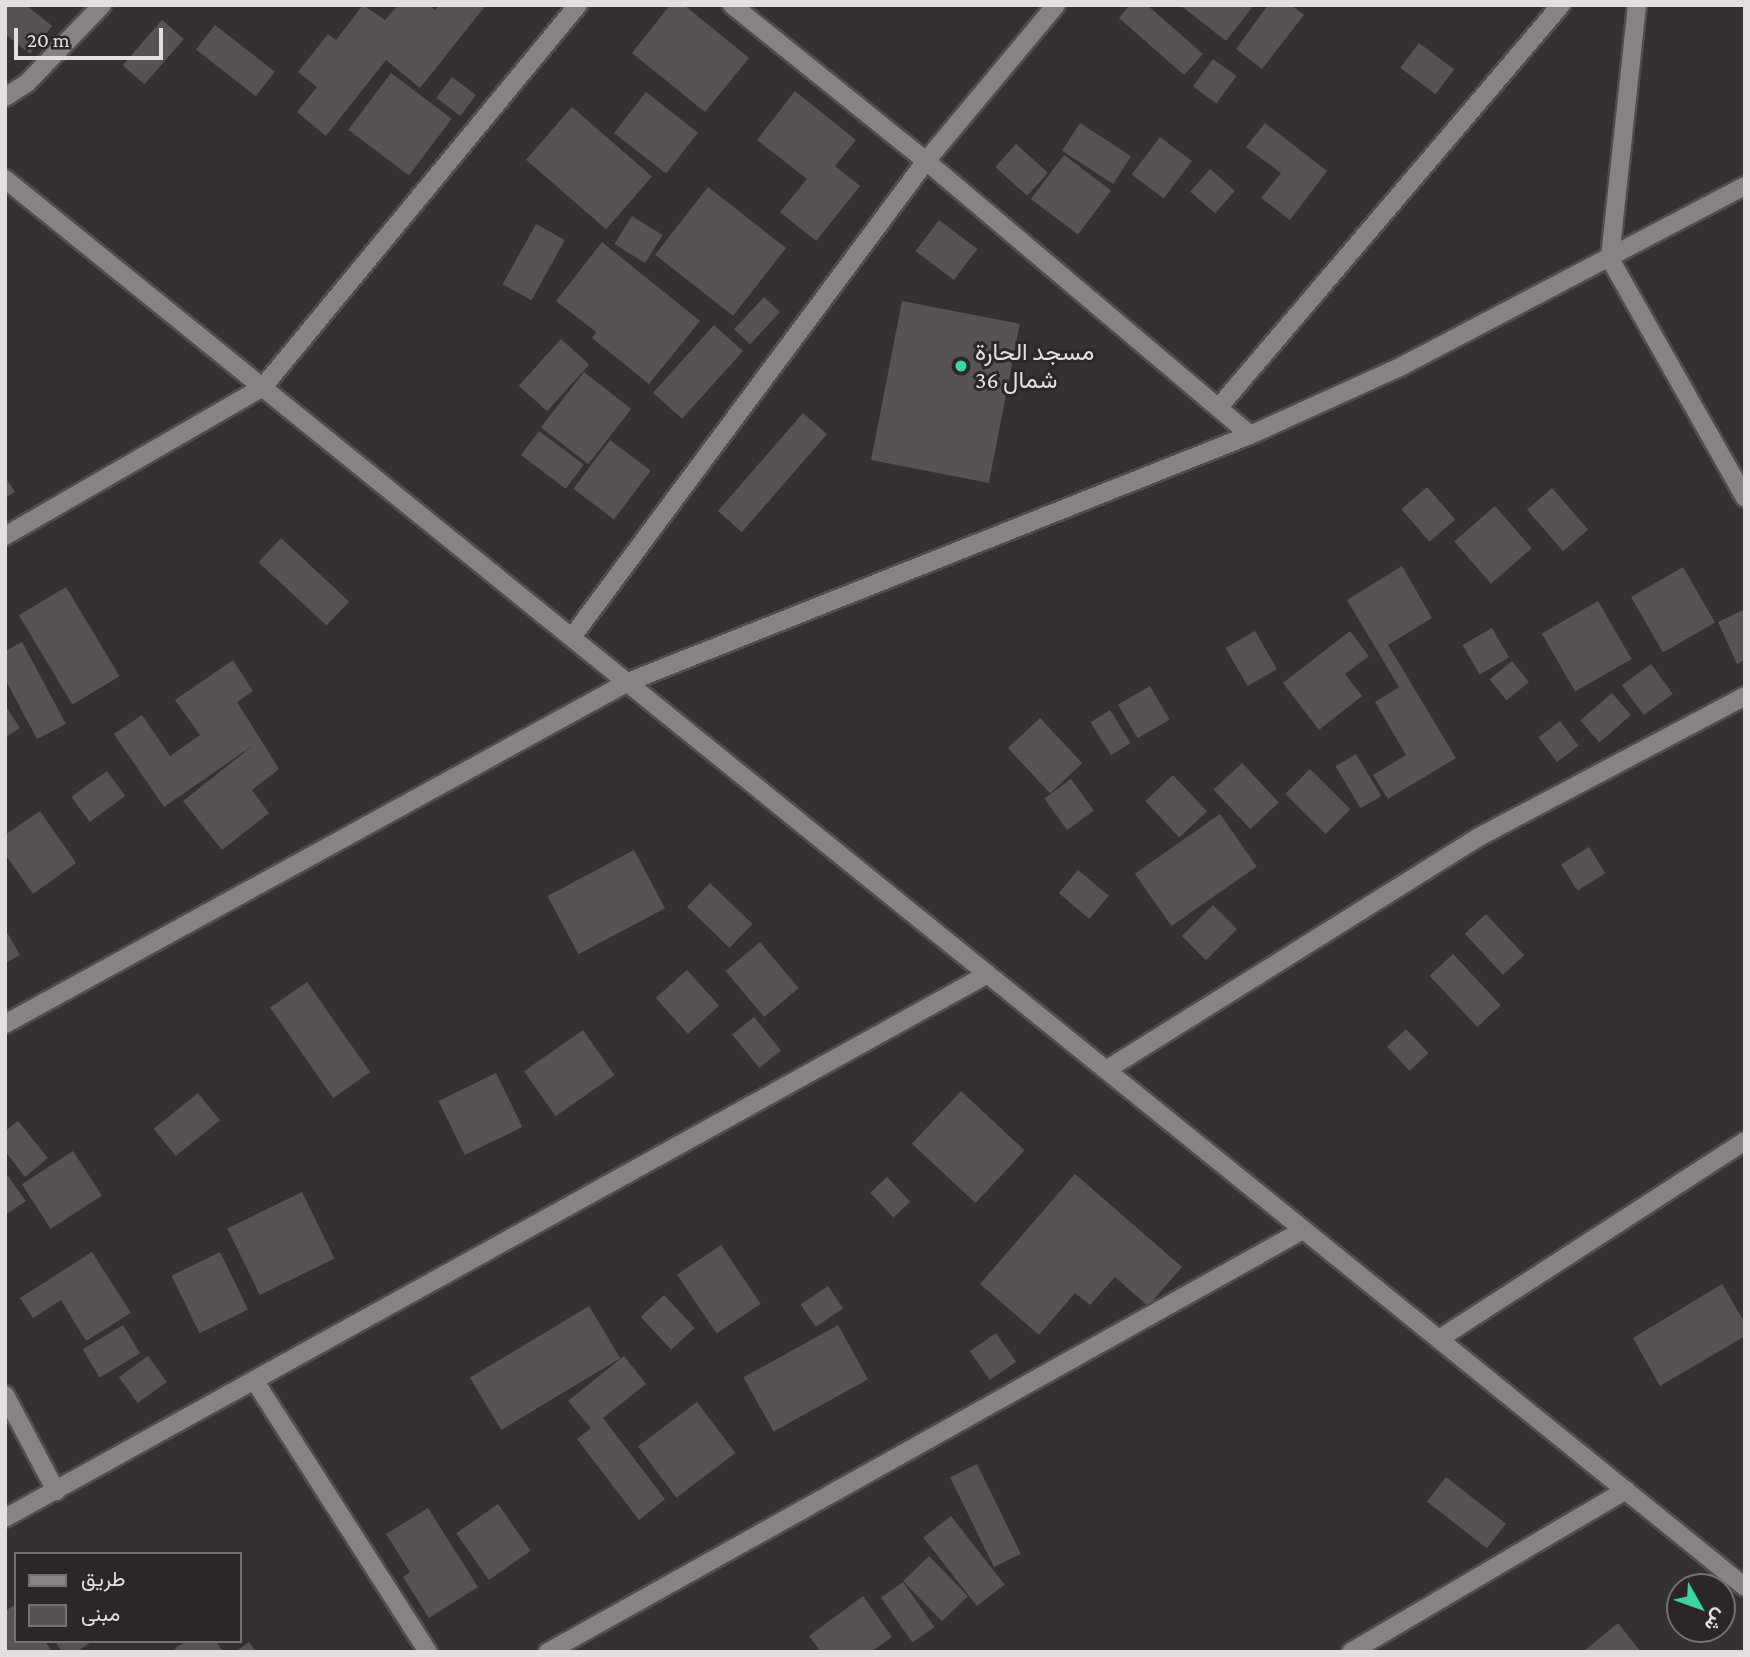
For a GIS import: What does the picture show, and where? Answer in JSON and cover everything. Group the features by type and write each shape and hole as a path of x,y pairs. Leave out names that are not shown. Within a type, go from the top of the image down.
{"street":[{"path":"5,97 27,83 102,5"},
{"path":"5,536 263,387 578,5"},
{"path":"732,5 926,162 1250,435"},
{"path":"572,637 926,162 1056,5"},
{"path":"1219,407 1560,5"},
{"path":"1637,5 1610,258 1745,498"},
{"path":"5,179 1745,1587"},
{"path":"5,1024 628,682 1250,435 1398,368 1745,186"},
{"path":"1106,1070 1477,838 1745,696"},
{"path":"5,1518 256,1383 988,974"},
{"path":"1439,1339 1745,1141"},
{"path":"548,1652 1303,1230"},
{"path":"256,1383 428,1652"},
{"path":"5,1395 56,1491"},
{"path":"1351,1652 1626,1490"}],"building":[{"path":"5,5 26,5 52,26 30,54 5,34"},
{"path":"363,5 385,20 398,5 429,5 435,10 439,5 486,5 420,88 386,60 326,136 297,112 317,87 298,72 328,34 336,40"},
{"path":"670,5 684,5 749,58 705,112 632,53"},
{"path":"1130,5 1147,5 1203,54 1184,75 1119,18"},
{"path":"1180,5 1254,5 1226,41"},
{"path":"1268,5 1291,5 1304,15 1262,69 1236,49"},
{"path":"162,20 184,39 145,84 123,65"},
{"path":"215,25 275,72 256,96 196,49"},
{"path":"1419,43 1454,69 1435,94 1400,68"},
{"path":"1213,59 1236,76 1216,104 1193,87"},
{"path":"391,73 452,119 409,175 348,130"},
{"path":"452,77 476,95 460,116 436,98"},
{"path":"795,91 856,140 835,166 860,186 816,241 780,212 807,179 757,140"},
{"path":"646,92 698,133 666,174 614,133"},
{"path":"572,107 652,177 606,229 526,160"},
{"path":"1080,123 1131,156 1113,184 1062,151"},
{"path":"1265,123 1327,171 1290,220 1261,198 1281,173 1246,147"},
{"path":"1160,137 1192,161 1164,199 1132,175"},
{"path":"1016,144 1048,173 1027,196 995,167"},
{"path":"1064,155 1111,191 1078,234 1031,199"},
{"path":"1210,169 1235,191 1215,213 1190,192"},
{"path":"708,187 786,248 733,316 655,255"},
{"path":"632,216 663,235 645,263 615,244"},
{"path":"939,220 977,249 954,280 916,251"},
{"path":"536,224 565,240 531,300 503,284"},
{"path":"602,242 700,321 649,384 592,338 596,332 556,301"},
{"path":"764,297 780,312 750,344 734,329"},
{"path":"902,301 1020,324 989,483 871,460"},
{"path":"714,325 743,351 682,419 653,393"},
{"path":"561,339 589,364 547,411 519,386"},
{"path":"584,372 631,409 588,464 541,427"},
{"path":"803,413 827,434 742,532 718,511"},
{"path":"539,431 584,465 566,489 521,455"},
{"path":"610,440 651,471 614,519 573,489"},
{"path":"5,477 15,492 5,498"},
{"path":"1427,487 1455,519 1430,542 1401,509"},
{"path":"1552,488 1588,530 1563,551 1527,510"},
{"path":"1495,506 1532,548 1491,584 1454,541"},
{"path":"281,538 349,601 327,626 258,562"},
{"path":"1402,566 1432,618 1388,645 1456,758 1388,799 1373,775 1406,755 1375,702 1399,687 1347,600"},
{"path":"1683,567 1715,622 1663,652 1631,597"},
{"path":"66,587 120,676 72,704 19,615"},
{"path":"1598,601 1632,659 1575,692 1542,634"},
{"path":"1745,609 1745,660 1737,664 1718,622"},
{"path":"1492,628 1509,657 1480,674 1463,645"},
{"path":"1255,631 1277,669 1248,686 1226,648"},
{"path":"1350,631 1369,656 1345,674 1362,696 1319,730 1283,683"},
{"path":"22,642 66,724 37,739 5,679 5,651"},
{"path":"233,660 253,691 237,702 279,769 252,790 269,813 222,850 183,801 255,744 164,807 114,734 142,715 170,756 200,735 175,700"},
{"path":"1512,661 1529,682 1506,700 1489,679"},
{"path":"1651,664 1673,694 1644,715 1622,685"},
{"path":"1150,686 1170,720 1137,738 1118,704"},
{"path":"1612,693 1631,715 1599,742 1580,721"},
{"path":"5,705 20,728 5,738"},
{"path":"1110,710 1131,743 1111,755 1090,722"},
{"path":"1040,718 1082,763 1050,793 1008,748"},
{"path":"1560,721 1579,746 1557,762 1538,737"},
{"path":"1356,754 1381,796 1361,808 1335,766"},
{"path":"1242,763 1279,802 1250,829 1213,790"},
{"path":"1310,769 1350,809 1326,834 1285,794"},
{"path":"107,771 125,796 90,822 71,797"},
{"path":"1173,775 1207,812 1179,837 1145,801"},
{"path":"1071,779 1094,811 1067,830 1044,798"},
{"path":"40,811 76,863 33,894 5,854 5,835"},
{"path":"1220,814 1257,866 1172,926 1135,874"},
{"path":"1589,847 1605,873 1577,891 1561,864"},
{"path":"634,850 665,908 578,954 547,896"},
{"path":"1078,870 1109,896 1089,919 1059,893"},
{"path":"710,883 752,924 730,948 687,907"},
{"path":"1213,905 1237,929 1206,960 1182,936"},
{"path":"1486,914 1524,955 1503,975 1465,934"},
{"path":"5,929 20,955 5,963"},
{"path":"760,942 799,988 764,1017 726,971"},
{"path":"1453,954 1501,1005 1477,1027 1430,976"},
{"path":"687,970 719,1006 688,1034 656,998"},
{"path":"307,982 370,1072 333,1098 270,1008"},
{"path":"754,1017 781,1050 759,1068 732,1035"},
{"path":"1406,1029 1429,1053 1409,1071 1387,1047"},
{"path":"583,1030 615,1075 556,1116 524,1071"},
{"path":"496,1073 522,1127 465,1155 438,1101"},
{"path":"961,1091 1025,1150 976,1203 912,1144"},
{"path":"198,1093 220,1120 176,1156 154,1129"},
{"path":"18,1121 48,1158 25,1177 5,1151 5,1131"},
{"path":"73,1151 102,1195 51,1229 22,1184"},
{"path":"5,1172 26,1201 5,1215"},
{"path":"1075,1174 1182,1267 1148,1306 1115,1277 1090,1305 1075,1293 1039,1335 980,1284"},
{"path":"887,1177 910,1202 893,1218 870,1193"},
{"path":"302,1192 334,1259 260,1295 227,1228"},
{"path":"721,1245 761,1304 717,1333 677,1275"},
{"path":"92,1252 131,1313 86,1341 61,1300 33,1318 20,1298"},
{"path":"220,1252 248,1310 200,1333 171,1276"},
{"path":"1722,1284 1745,1323 1745,1336 1660,1386 1633,1338"},
{"path":"828,1286 843,1308 816,1327 801,1304"},
{"path":"664,1295 695,1328 671,1350 641,1317"},
{"path":"589,1306 620,1358 501,1430 470,1378"},
{"path":"123,1325 140,1353 100,1377 83,1349"},
{"path":"838,1325 868,1379 774,1432 744,1377"},
{"path":"996,1333 1016,1362 990,1380 970,1351"},
{"path":"148,1356 167,1382 138,1403 119,1377"},
{"path":"624,1356 646,1384 603,1418 665,1499 639,1520 577,1439 591,1428 568,1401"},
{"path":"697,1402 736,1453 676,1498 638,1447"},
{"path":"977,1464 1021,1554 994,1567 950,1477"},
{"path":"1446,1477 1506,1524 1487,1548 1427,1501"},
{"path":"498,1504 531,1551 489,1580 456,1533"},
{"path":"428,1508 478,1587 429,1618 403,1577 410,1572 386,1534"},
{"path":"951,1516 1005,1585 977,1606 923,1538"},
{"path":"929,1556 968,1596 942,1621 903,1581"},
{"path":"903,1582 935,1627 912,1643 881,1597"},
{"path":"863,1596 892,1637 871,1652 821,1652 809,1636"},
{"path":"14,1605 14,1643 46,1643 52,1652 5,1652 5,1611"},
{"path":"1618,1623 1641,1652 1583,1652"},
{"path":"249,1642 256,1652 235,1652"},
{"path":"56,1643 90,1643 76,1652 62,1652"},
{"path":"184,1643 217,1643 223,1652 177,1652 175,1648"}],"place":[{"name":"مسجد الحارة 36 شمال","path":"961,366"}]}
